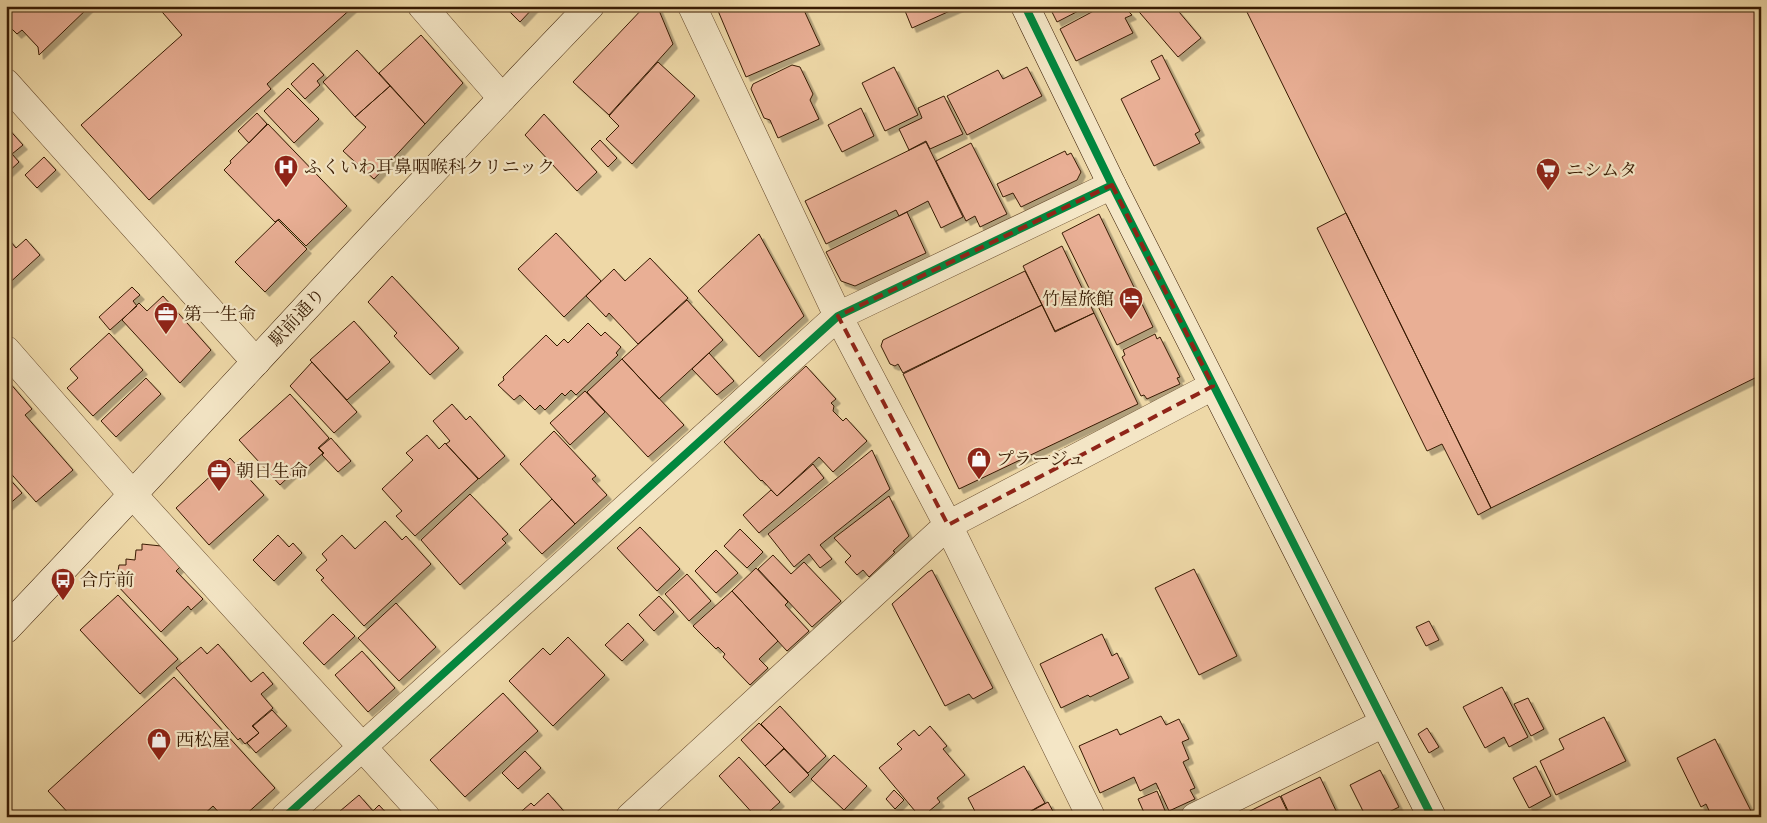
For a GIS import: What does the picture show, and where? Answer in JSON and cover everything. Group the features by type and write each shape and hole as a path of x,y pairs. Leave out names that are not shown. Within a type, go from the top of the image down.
{"street":[{"path":"422,6 502,98"},
{"name":"駅前通り","path":"6,629 590,6"},
{"path":"692,6 838,316 948,525 1091,817"},
{"path":"1025,6 1112,185 1432,817"},
{"path":"6,84 256,362"},
{"path":"285,817 838,316 1112,185"},
{"path":"6,350 133,495 426,817"},
{"path":"630,817 948,525 1213,386"},
{"path":"1195,817 1384,723"}],"highlighted area":[{"path":"1112,185 1213,386 948,525 838,316"}],"building":[{"path":"6,6 90,6 39,55 38,47 22,30 17,34 6,23"},
{"path":"157,6 354,6 267,84 271,89 149,200 81,125 182,35"},
{"path":"504,6 535,6 520,22"},
{"path":"645,6 658,8 673,44 609,115 573,82"},
{"path":"716,6 802,6 820,45 746,77"},
{"path":"903,6 961,6 912,28"},
{"path":"1049,6 1088,6 1057,22"},
{"path":"1103,6 1123,6 1132,15 1125,18 1133,33 1076,61 1060,29"},
{"path":"1134,6 1174,6 1201,38 1178,57"},
{"name":"ニシムタ","path":"1244,6 1761,6 1761,375 1491,508"},
{"path":"421,35 463,83 425,124 379,73"},
{"path":"357,50 390,86 355,117 323,82"},
{"path":"1162,55 1200,131 1195,134 1200,143 1154,166 1121,99 1160,79 1151,61"},
{"path":"658,62 695,96 632,164 606,139 619,126 609,116"},
{"path":"313,63 324,75 317,81 320,85 305,99 291,84"},
{"path":"792,65 800,67 813,94 810,100 819,119 778,138 770,120 764,118 751,89 753,84"},
{"path":"894,67 918,115 885,131 862,83"},
{"path":"1027,67 1042,96 967,135 947,96 998,70 1003,79"},
{"path":"390,86 425,124 374,179 343,151 366,127 355,117"},
{"path":"288,88 319,119 294,143 264,111"},
{"path":"944,96 963,134 930,149 926,141 909,150 899,129 922,118 918,108"},
{"path":"861,108 874,136 842,152 828,125"},
{"path":"257,113 267,124 249,143 238,131"},
{"path":"544,114 597,172 577,191 525,135"},
{"name":"ふくいわ耳鼻咽喉科クリニック","path":"268,124 347,206 306,246 279,219 275,222 224,170 231,163 230,161"},
{"path":"6,126 23,145 12,154 19,162 6,174"},
{"path":"600,140 617,158 608,167 591,149"},
{"path":"926,142 963,217 941,228 928,201 899,216 896,210 826,244 805,201"},
{"path":"971,143 1007,214 980,227 975,216 966,221 936,161"},
{"path":"1065,151 1067,155 1071,153 1081,172 1077,180 1021,207 1013,193 1003,197 997,184"},
{"path":"44,157 56,170 37,188 25,175"},
{"path":"907,212 926,253 855,286 841,281 826,252"},
{"path":"1346,213 1491,508 1478,515 1442,444 1427,451 1317,228"},
{"path":"1099,214 1153,327 1117,345 1062,233"},
{"path":"278,220 307,249 265,292 235,262"},
{"path":"556,233 601,281 564,317 518,269"},
{"path":"759,234 804,316 759,357 698,291"},
{"path":"6,236 16,248 26,239 40,255 6,286"},
{"path":"1062,246 1094,313 1055,331 1023,266"},
{"path":"650,258 688,298 638,344 609,313 606,317 586,296 614,269 625,281"},
{"path":"1025,271 1042,305 903,373 898,364 895,366 890,364 881,346 883,340"},
{"path":"392,276 459,348 430,375 394,336 397,333 368,302"},
{"path":"132,287 140,295 133,301 137,306 110,330 99,317"},
{"name":"第一生命","path":"163,296 211,350 180,383 122,320 139,303 147,311"},
{"path":"687,300 723,340 659,399 622,359"},
{"path":"1042,305 1055,332 1094,313 1138,404 959,489 903,374"},
{"path":"354,321 390,362 347,400 310,360"},
{"path":"588,323 601,336 605,332 621,347 616,353 618,355 576,395 571,390 565,396 562,393 545,410 540,405 535,410 520,395 514,400 498,385 504,380 503,377 546,335 557,346 564,339 568,343"},
{"path":"109,333 143,370 93,416 67,388 78,378 70,369"},
{"path":"1155,334 1157,339 1160,337 1180,377 1177,378 1180,384 1147,399 1144,395 1141,396 1122,357 1125,355 1123,350"},
{"path":"709,353 734,381 717,395 692,369"},
{"path":"622,359 684,425 648,457 587,392"},
{"path":"312,362 357,412 334,433 290,386"},
{"path":"806,366 836,399 831,403 834,406 833,411 843,421 846,418 867,441 833,472 819,457 777,496 724,442"},
{"path":"146,378 161,394 116,437 101,421"},
{"path":"9,382 32,409 25,415 73,470 36,502 6,468 6,384"},
{"path":"585,391 605,412 570,445 550,423"},
{"path":"290,394 329,438 318,448 323,453 303,471 299,467 280,485 239,440"},
{"path":"452,404 466,420 470,416 505,456 479,479 446,444 450,441 433,421"},
{"path":"554,431 596,476 592,479 607,495 575,524 520,464"},
{"path":"427,435 439,449 445,443 478,479 415,536 396,516 402,511 382,489 413,460 406,453"},
{"path":"331,438 351,461 338,472 322,455 324,453 319,448"},
{"path":"872,450 890,489 820,545 832,559 820,568 809,554 794,567 768,534"},
{"path":"230,458 264,495 209,545 176,508"},
{"path":"813,464 824,478 759,533 743,515 771,490 777,496"},
{"path":"6,475 22,493 6,507"},
{"path":"470,494 508,534 502,539 506,543 460,585 421,540"},
{"path":"889,496 909,536 869,577 863,570 857,575 845,562 851,556 834,538"},
{"path":"552,499 575,524 542,554 519,530"},
{"path":"385,521 402,540 406,536 431,564 364,626 321,580 324,578 316,570 327,560 322,554 342,535 355,549"},
{"path":"640,527 680,569 657,591 617,548"},
{"path":"740,529 763,552 747,568 724,546"},
{"path":"278,535 289,547 293,543 302,553 274,581 253,560"},
{"path":"142,544 161,546 180,567 176,571 203,599 191,610 188,606 161,632 116,584 119,565 126,565 126,559 135,560 136,550 142,550"},
{"path":"716,550 738,573 716,593 695,571"},
{"path":"773,555 791,574 804,562 841,601 812,627 758,569"},
{"path":"756,568 788,602 785,605 809,631 787,651 732,591"},
{"path":"1194,569 1237,656 1199,675 1155,588"},
{"path":"932,570 993,688 973,699 969,694 945,706 892,604"},
{"path":"687,574 711,601 689,621 665,594"},
{"path":"732,591 778,641 759,659 768,668 750,685 723,657 725,654 718,647 716,649 693,626"},
{"path":"118,595 178,659 140,694 80,630"},
{"path":"659,596 674,612 654,631 639,615"},
{"path":"396,603 436,647 399,681 358,638"},
{"path":"333,614 355,636 324,665 303,643"},
{"path":"1429,621 1439,640 1426,646 1416,627"},
{"path":"628,623 644,640 622,661 605,645"},
{"path":"1102,634 1112,656 1117,653 1129,678 1090,697 1088,695 1061,708 1040,664"},
{"path":"568,637 605,675 553,726 509,681 543,648 550,655"},
{"path":"218,644 251,682 263,672 273,684 261,694 273,708 252,726 259,733 245,744 240,738 238,740 176,668 201,647 207,654"},
{"path":"362,651 395,688 368,712 335,675"},
{"path":"174,677 275,788 243,817 223,817 213,806 201,817 72,817 48,791"},
{"path":"1502,687 1528,737 1509,747 1504,737 1485,748 1463,707"},
{"path":"503,693 538,731 465,797 430,760"},
{"path":"1528,698 1544,729 1531,736 1514,704"},
{"path":"780,706 826,756 808,773 761,724"},
{"path":"272,710 287,726 256,753 247,743 259,733 253,726"},
{"path":"1161,716 1166,725 1179,719 1189,739 1182,742 1189,759 1183,762 1195,788 1190,790 1195,799 1169,811 1156,783 1140,791 1134,777 1100,793 1079,746 1117,729 1120,735"},
{"path":"1604,717 1626,761 1556,795 1540,761 1564,749 1559,739"},
{"path":"759,723 784,748 765,766 741,740"},
{"path":"930,726 947,746 943,749 965,775 937,798 940,802 920,817 879,768 902,749 897,744 914,730 919,736"},
{"path":"1427,728 1439,747 1429,753 1418,734"},
{"path":"1715,739 1754,817 1712,817 1706,804 1701,807 1677,758"},
{"path":"784,749 809,775 790,793 765,766"},
{"path":"525,751 541,768 518,789 502,773"},
{"path":"834,755 867,786 844,810 811,779"},
{"path":"739,757 780,802 763,817 756,817 719,776"},
{"path":"1024,766 1045,803 1020,817 978,817 968,798"},
{"path":"1536,766 1551,796 1529,808 1513,778"},
{"path":"1380,770 1399,807 1379,817 1366,817 1350,785"},
{"path":"1320,777 1339,817 1291,817 1281,796"},
{"path":"894,790 904,800 895,809 886,799"},
{"path":"1157,791 1166,813 1158,817 1146,817 1138,799"},
{"path":"548,793 569,817 515,817 531,803 534,806"},
{"path":"359,795 373,811 379,805 390,817 333,817"},
{"path":"1280,796 1290,817 1238,817"},
{"path":"1048,802 1056,817 1021,817"}],"cycle path":[{"path":"1025,6 1112,185 1432,817"},
{"path":"285,817 838,316 1112,185"}],"place":[{"name":"ふくいわ耳鼻咽喉科クリニック","path":"286,188"},
{"name":"ニシムタ","path":"1548,191"},
{"name":"竹屋旅館","path":"1131,320"},
{"name":"第一生命","path":"166,335"},
{"name":"プラージュ","path":"979,480"},
{"name":"朝日生命","path":"219,492"},
{"name":"合庁前","path":"63,601"},
{"name":"西松屋","path":"159,761"}]}
